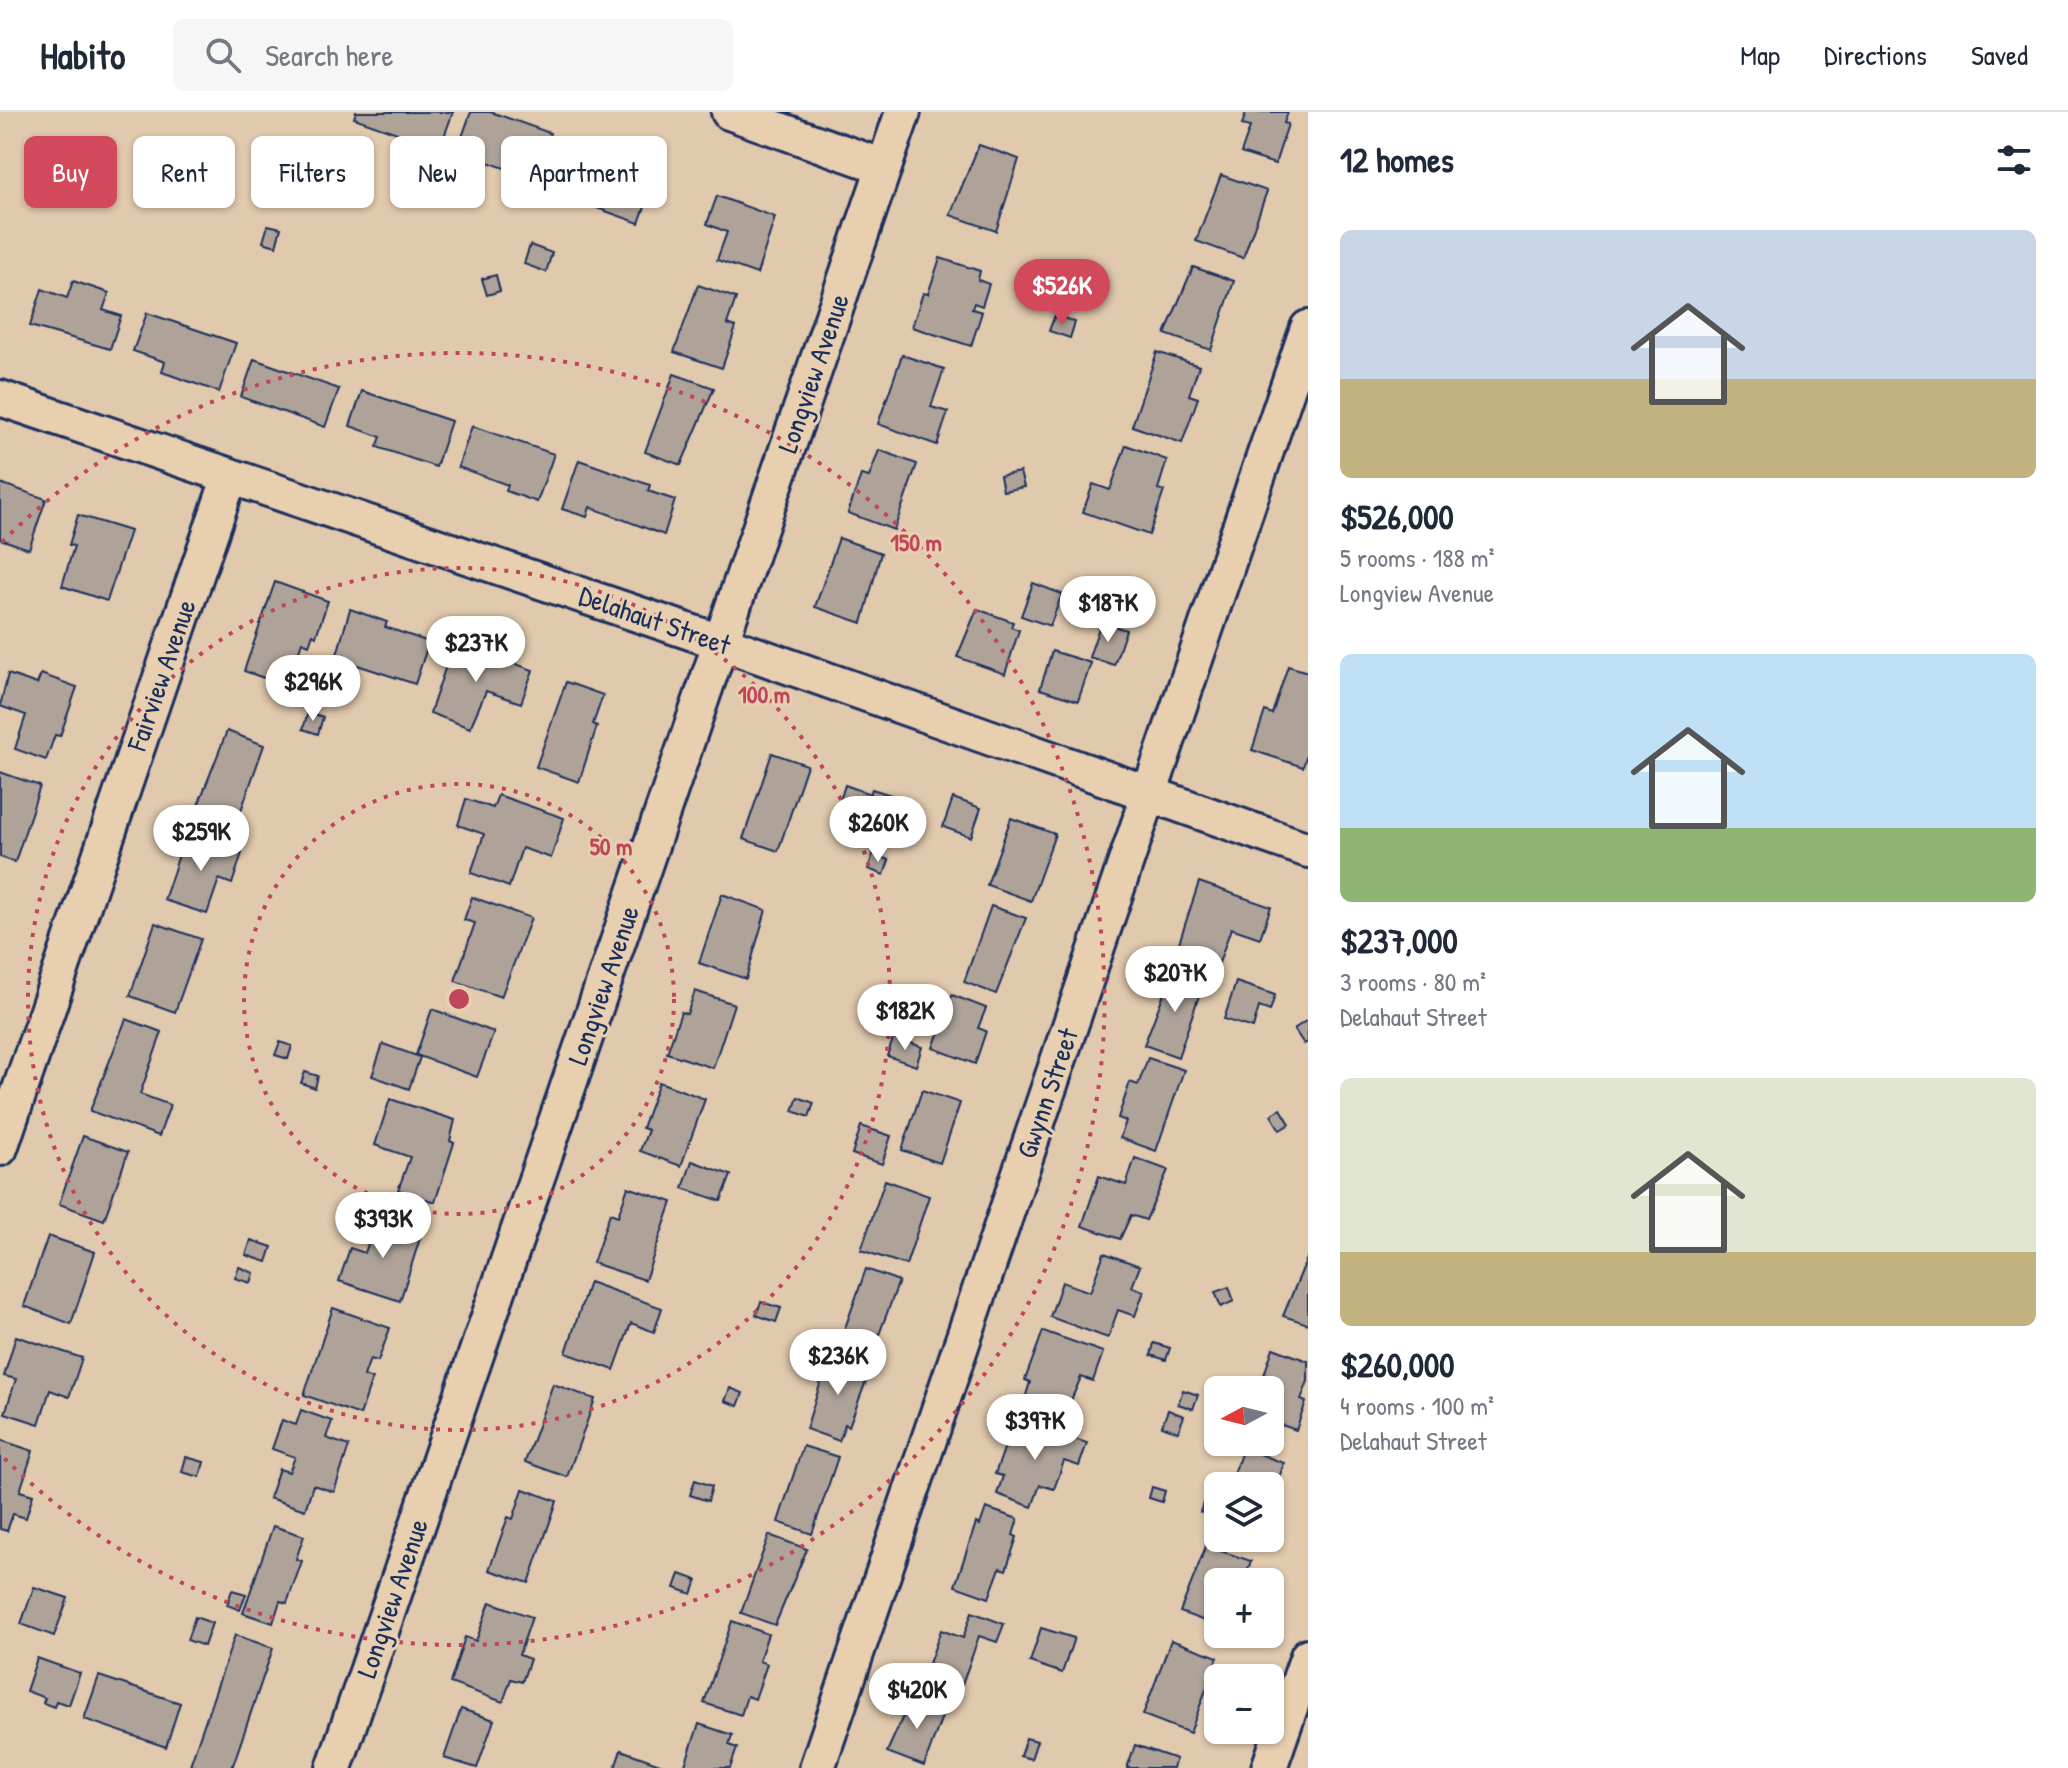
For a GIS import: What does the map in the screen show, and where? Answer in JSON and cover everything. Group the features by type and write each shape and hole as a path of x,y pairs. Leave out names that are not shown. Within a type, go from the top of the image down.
{"street":[{"path":"729,112 884,167"},
{"name":"Longview Avenue","path":"334,1768 903,112"},
{"name":"Gwynn Street","path":"817,1768 1308,328"},
{"name":"Delahaut Street","path":"0,398 720,642 1308,850"},
{"name":"Fairview Avenue","path":"0,1148 230,476"},
{"path":"1269,1768 1308,1656"}],"building":[{"path":"356,112 453,112 444,136 406,136 354,118"},
{"path":"471,112 491,112 550,133 549,136 501,136 501,167 485,161 485,136 462,136"},
{"path":"1246,112 1288,112 1284,123 1288,124 1275,164 1241,153 1250,127 1242,125"},
{"path":"979,145 1019,159 996,231 950,215"},
{"path":"1221,175 1267,191 1243,258 1196,241"},
{"path":"717,196 775,217 757,274 717,260 727,232 707,224"},
{"path":"597,208 645,208 639,223"},
{"path":"268,225 281,228 276,246 263,242"},
{"path":"530,245 552,253 546,272 524,264"},
{"path":"940,258 980,271 978,280 989,284 982,306 974,303 972,309 982,312 971,346 912,327 923,293 928,294"},
{"path":"1193,267 1234,281 1211,350 1165,334"},
{"path":"496,275 500,291 487,295 482,279"},
{"path":"73,281 109,293 103,310 121,316 110,349 30,326 42,289 67,298"},
{"path":"698,285 736,298 727,324 736,327 722,368 674,352"},
{"path":"147,313 236,343 219,392 162,372 165,362 133,351"},
{"path":"1055,315 1075,322 1070,338 1049,331"},
{"path":"1157,352 1199,366 1189,395 1198,398 1182,443 1132,426"},
{"path":"902,355 944,369 931,407 948,412 937,445 878,424"},
{"path":"254,359 339,389 325,427 241,397"},
{"path":"674,374 714,388 681,465 645,452"},
{"path":"362,391 451,421 436,467 377,447 381,437 350,426"},
{"path":"472,426 554,454 537,502 506,491 508,485 458,467"},
{"path":"1126,445 1167,460 1158,489 1164,491 1149,535 1083,512 1093,484 1110,490"},
{"path":"879,450 917,464 894,530 848,513 861,475 869,477"},
{"path":"579,460 650,485 648,491 675,500 664,535 590,507 587,517 562,509"},
{"path":"1020,472 1024,487 1003,491 1000,476"},
{"path":"0,483 46,499 29,549 0,539"},
{"path":"78,515 130,531 107,601 62,586 74,546 69,545"},
{"path":"839,538 881,553 862,623 815,607"},
{"path":"275,582 328,601 316,636 313,634 309,645 302,642 287,686 244,671"},
{"path":"1033,583 1062,594 1050,626 1021,616"},
{"path":"350,609 387,622 385,627 429,642 415,684 336,658"},
{"path":"977,609 1013,622 1011,627 1019,630 1005,674 957,657"},
{"path":"1101,622 1126,630 1114,665 1089,657"},
{"path":"454,642 533,670 521,703 486,691 470,728 430,713"},
{"path":"1052,651 1091,663 1078,701 1040,689"},
{"path":"1288,666 1308,672 1308,750 1303,767 1252,750 1265,711 1272,714"},
{"path":"8,674 37,684 41,674 77,687 60,736 55,735 46,760 15,749 26,715 0,706"},
{"path":"566,682 603,695 593,724 597,726 579,782 536,767"},
{"path":"308,712 323,717 318,734 303,729"},
{"path":"227,731 264,745 237,822 197,808"},
{"path":"772,753 807,765 778,851 743,839"},
{"path":"0,772 40,786 15,862 0,857"},
{"path":"845,785 870,794 872,789 910,801 899,835 874,827 871,835 833,822"},
{"path":"498,795 564,818 551,858 522,848 509,887 471,873 484,834 458,825 466,799 493,808"},
{"path":"953,798 981,808 971,837 943,827"},
{"path":"1011,818 1055,834 1031,901 987,885"},
{"path":"186,834 242,853 232,884 219,879 207,914 164,900"},
{"path":"873,854 889,860 884,875 868,869"},
{"path":"1199,882 1271,907 1260,938 1231,928 1219,963 1177,949"},
{"path":"722,894 766,910 746,979 699,963"},
{"path":"472,897 531,918 501,997 455,981 475,923 464,920"},
{"path":"991,906 1026,918 996,994 964,982"},
{"path":"155,923 201,939 175,1012 130,996"},
{"path":"1173,970 1204,981 1178,1057 1144,1045"},
{"path":"1236,982 1275,995 1270,1011 1259,1007 1253,1028 1224,1019"},
{"path":"695,991 734,1004 713,1068 667,1053 681,1012 687,1014"},
{"path":"952,995 986,1008 978,1028 986,1031 975,1064 933,1048"},
{"path":"432,1009 494,1032 477,1077 416,1055"},
{"path":"126,1019 162,1032 140,1094 170,1105 159,1136 90,1111"},
{"path":"1307,1020 1308,1042 1304,1044 1294,1029"},
{"path":"894,1037 922,1047 916,1066 887,1056"},
{"path":"280,1042 292,1046 288,1059 275,1055"},
{"path":"383,1044 420,1057 409,1089 372,1076"},
{"path":"1148,1058 1184,1070 1156,1151 1120,1138 1126,1121 1118,1118 1130,1082 1138,1085"},
{"path":"305,1072 318,1076 315,1088 301,1083"},
{"path":"659,1082 705,1099 681,1166 640,1151 648,1130 642,1128"},
{"path":"922,1090 960,1103 940,1163 902,1150"},
{"path":"798,1097 814,1103 809,1117 793,1111"},
{"path":"390,1099 455,1120 450,1141 454,1143 435,1202 398,1190 410,1157 375,1145"},
{"path":"1281,1109 1290,1124 1280,1130 1271,1115"},
{"path":"861,1126 891,1136 882,1164 852,1154"},
{"path":"83,1136 128,1152 104,1220 59,1204"},
{"path":"1135,1158 1168,1170 1146,1220 1131,1215 1120,1239 1082,1226 1099,1176 1126,1185"},
{"path":"692,1161 731,1175 721,1201 683,1188"},
{"path":"885,1180 929,1196 906,1265 861,1250"},
{"path":"628,1187 672,1202 645,1280 593,1263 610,1213 618,1216"},
{"path":"377,1217 422,1232 400,1301 339,1281 350,1248 365,1253"},
{"path":"48,1236 95,1252 71,1324 24,1306"},
{"path":"251,1240 272,1247 267,1262 246,1255"},
{"path":"1104,1253 1140,1266 1132,1287 1144,1291 1135,1316 1118,1310 1108,1338 1050,1317 1062,1282 1090,1292"},
{"path":"1308,1256 1308,1324 1283,1316"},
{"path":"239,1267 254,1273 251,1283 235,1278"},
{"path":"866,1269 899,1281 871,1356 839,1345"},
{"path":"589,1282 662,1308 654,1332 631,1323 614,1370 566,1353"},
{"path":"1229,1287 1234,1301 1221,1307 1215,1292"},
{"path":"761,1302 781,1308 776,1322 756,1315"},
{"path":"333,1308 390,1328 378,1361 370,1359 364,1376 372,1379 360,1415 304,1395"},
{"path":"1043,1331 1103,1352 1093,1381 1081,1377 1063,1419 1023,1405 1030,1382 1025,1380"},
{"path":"16,1336 82,1358 69,1397 50,1390 39,1424 5,1413 16,1379 4,1376"},
{"path":"1154,1343 1170,1348 1166,1360 1151,1355"},
{"path":"1273,1348 1308,1361 1308,1381 1301,1400 1306,1402 1296,1430 1284,1426 1284,1376 1264,1376"},
{"path":"830,1353 871,1368 849,1426 845,1424 839,1441 806,1429"},
{"path":"553,1384 595,1399 567,1477 525,1462"},
{"path":"730,1388 743,1393 738,1406 725,1401"},
{"path":"1183,1390 1198,1395 1193,1409 1178,1404"},
{"path":"301,1410 332,1421 326,1438 349,1446 334,1492 313,1485 305,1510 269,1498 279,1469 289,1472 295,1457 272,1449 282,1420 296,1425"},
{"path":"1168,1410 1184,1416 1178,1432 1162,1426"},
{"path":"1022,1421 1087,1443 1079,1466 1064,1461 1054,1489 1040,1485 1032,1507 997,1494 1003,1476 995,1474 1008,1438 1015,1441"},
{"path":"0,1440 33,1451 20,1491 33,1495 26,1518 13,1514 7,1531 0,1529"},
{"path":"803,1446 838,1457 812,1534 778,1522"},
{"path":"1240,1456 1265,1456 1284,1463 1281,1472 1235,1472"},
{"path":"186,1457 204,1462 200,1477 182,1472"},
{"path":"695,1480 712,1486 708,1501 690,1495"},
{"path":"1152,1487 1165,1491 1162,1502 1149,1498"},
{"path":"523,1489 557,1501 529,1583 489,1570 508,1517 513,1519"},
{"path":"986,1508 1018,1519 1013,1535 1017,1537 1006,1570 1000,1568 989,1598 955,1586 976,1523 980,1525"},
{"path":"273,1526 304,1536 296,1559 302,1561 287,1603 280,1601 273,1623 243,1613"},
{"path":"769,1535 807,1549 775,1625 741,1613"},
{"path":"1204,1551 1224,1552 1251,1561 1248,1568 1204,1568 1204,1621 1180,1612"},
{"path":"680,1574 697,1580 692,1594 675,1588"},
{"path":"34,1587 68,1598 54,1636 21,1624"},
{"path":"232,1590 246,1594 240,1610 227,1605"},
{"path":"490,1602 532,1617 519,1655 530,1659 522,1682 511,1679 503,1702 450,1683 465,1637 476,1641"},
{"path":"972,1612 1004,1624 997,1642 979,1636 962,1685 926,1672 941,1630 963,1638"},
{"path":"195,1617 212,1623 204,1646 187,1640"},
{"path":"732,1621 768,1634 759,1661 767,1664 755,1699 747,1696 741,1715 704,1703"},
{"path":"1041,1628 1074,1638 1062,1673 1030,1662"},
{"path":"235,1635 273,1648 232,1768 197,1768 190,1765"},
{"path":"1171,1640 1218,1657 1215,1664 1204,1664 1204,1695 1190,1733 1143,1715"},
{"path":"37,1658 80,1673 69,1705 56,1701 54,1707 43,1703 45,1698 26,1691"},
{"path":"99,1676 180,1703 166,1747 84,1719"},
{"path":"912,1696 945,1708 924,1766 887,1752"},
{"path":"461,1709 494,1720 477,1768 444,1758"},
{"path":"699,1724 732,1735 729,1745 737,1748 730,1768 684,1768"},
{"path":"1026,1738 1037,1741 1031,1759 1020,1756"},
{"path":"1135,1745 1176,1759 1173,1768 1127,1768"},
{"path":"621,1750 671,1768 615,1768"}]}
